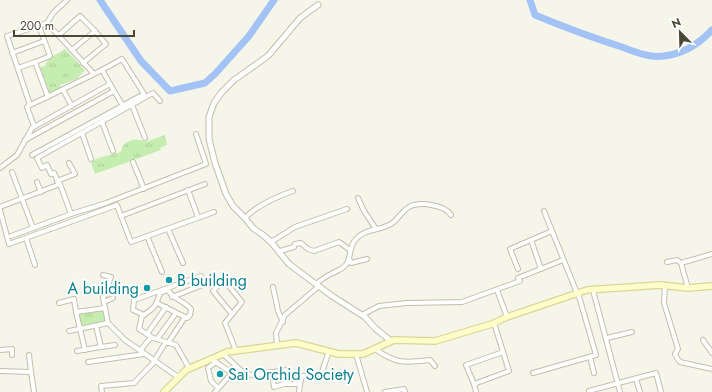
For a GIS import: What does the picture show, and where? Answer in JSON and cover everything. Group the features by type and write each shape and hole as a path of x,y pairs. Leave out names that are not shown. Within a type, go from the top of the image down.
{"main road":[{"path":"165,392 178,377 189,368 214,361 223,354 236,351 277,344 296,343 339,354 363,354 394,340 435,341 494,323 507,317 577,293 594,289 665,286 688,288 712,286"}],"street":[{"path":"34,126 28,107 30,105 7,36 47,23 53,13 67,0"},
{"path":"318,5 300,18 268,56 234,80 221,93 214,103 209,117 210,139 214,163 232,206 246,218 253,228 271,242 280,251 289,264 362,315 391,341"},
{"path":"59,35 80,16 95,31 106,44 83,62"},
{"path":"47,23 94,74"},
{"path":"18,68 50,56 39,26"},
{"path":"72,50 95,31"},
{"path":"12,52 44,41"},
{"path":"30,105 63,90 122,59 144,94 32,155"},
{"path":"35,62 48,97"},
{"path":"102,70 122,106"},
{"path":"0,168 17,155 34,126 110,84"},
{"path":"63,90 72,106"},
{"path":"25,140 114,91"},
{"path":"71,214 60,184 54,173 52,174 47,165 42,168 37,158 153,93 160,102"},
{"path":"132,105 145,138"},
{"path":"102,122 114,151"},
{"path":"82,133 91,159"},
{"path":"11,236 144,189 206,164 196,134"},
{"path":"0,207 41,192 74,174 69,162"},
{"path":"133,162 144,189"},
{"path":"12,172 33,228"},
{"path":"37,182 41,192"},
{"path":"121,216 205,184"},
{"path":"188,190 198,217"},
{"path":"246,218 251,212 273,199 293,192"},
{"path":"358,198 364,211 376,229"},
{"path":"277,344 276,333 286,315 318,285 346,265 352,243 360,234 394,223 408,207 417,204 443,208 451,215"},
{"path":"0,210 9,244 117,205 131,242 214,212"},
{"path":"271,242 295,227 347,209"},
{"path":"533,373 596,355 577,293 544,211"},
{"path":"168,229 183,263"},
{"path":"518,269 510,249 552,231"},
{"path":"147,236 162,272"},
{"path":"26,238 35,265"},
{"path":"531,240 541,269"},
{"path":"280,251 294,247 295,244 301,243 308,249 314,250 338,242 350,250"},
{"path":"681,263 712,254"},
{"path":"349,257 351,263 367,259"},
{"path":"362,315 379,306 407,303 462,302 520,281 518,278 563,260"},
{"path":"667,262 677,260 681,263 688,288"},
{"path":"103,275 111,278 103,298 108,323 125,340 178,377"},
{"path":"135,300 201,276"},
{"path":"232,314 213,291 224,280 242,302 225,323 236,351"},
{"path":"172,297 205,284"},
{"path":"665,286 664,303 678,349 675,354 677,358 680,362 712,369"},
{"path":"274,287 278,311 282,322"},
{"path":"594,289 594,294 620,392"},
{"path":"131,290 135,300 133,310 144,315"},
{"path":"102,392 101,386 134,383 155,361 166,344 185,317 187,318 190,315 191,309 186,304 172,297 168,290 160,293 156,306 142,316 139,329 166,344 176,346 189,368"},
{"path":"497,290 507,317"},
{"path":"104,302 113,298"},
{"path":"59,303 74,299 85,350"},
{"path":"157,303 185,317"},
{"path":"147,334 166,307"},
{"path":"76,312 105,308"},
{"path":"157,339 176,313"},
{"path":"69,331 108,323"},
{"path":"474,384 509,370 494,323"},
{"path":"96,326 101,348"},
{"path":"606,338 632,332"},
{"path":"140,350 151,337"},
{"path":"702,340 712,353"},
{"path":"77,351 115,345"},
{"path":"0,350 12,349 12,355"},
{"path":"375,349 388,358 398,362 430,360 435,366"},
{"path":"299,392 303,375 315,375 322,372 329,351"},
{"path":"476,392 466,365 503,352"},
{"path":"88,362 144,354"},
{"path":"223,354 245,374 272,373 287,370"},
{"path":"356,354 367,392"},
{"path":"28,355 34,392"},
{"path":"590,357 594,373"},
{"path":"214,361 232,373 216,390 211,382 208,368 214,361"},
{"path":"0,371 31,372"},
{"path":"272,373 274,387 284,384 300,384"},
{"path":"589,391 656,373 661,392"},
{"path":"636,378 640,392"},
{"path":"385,392 404,389 405,392"}],"green space":[{"path":"65,49 85,70 77,79 60,85 61,88 50,94 40,67 45,66 51,57"},
{"path":"165,135 167,145 160,148 161,150 95,174 91,163 96,159 119,153 125,143 131,140 146,142"},
{"path":"103,309 105,321 82,327 79,312"}],"waterway":[{"path":"100,0 141,61 170,91 205,83 249,36 274,0"},
{"path":"530,0 535,15 637,53 648,55 664,56 684,51 702,40 712,30"}],"place":[{"name":"B building","path":"169,280"},
{"name":"A building","path":"147,288"},
{"name":"Sai Orchid Society","path":"220,374"}]}
